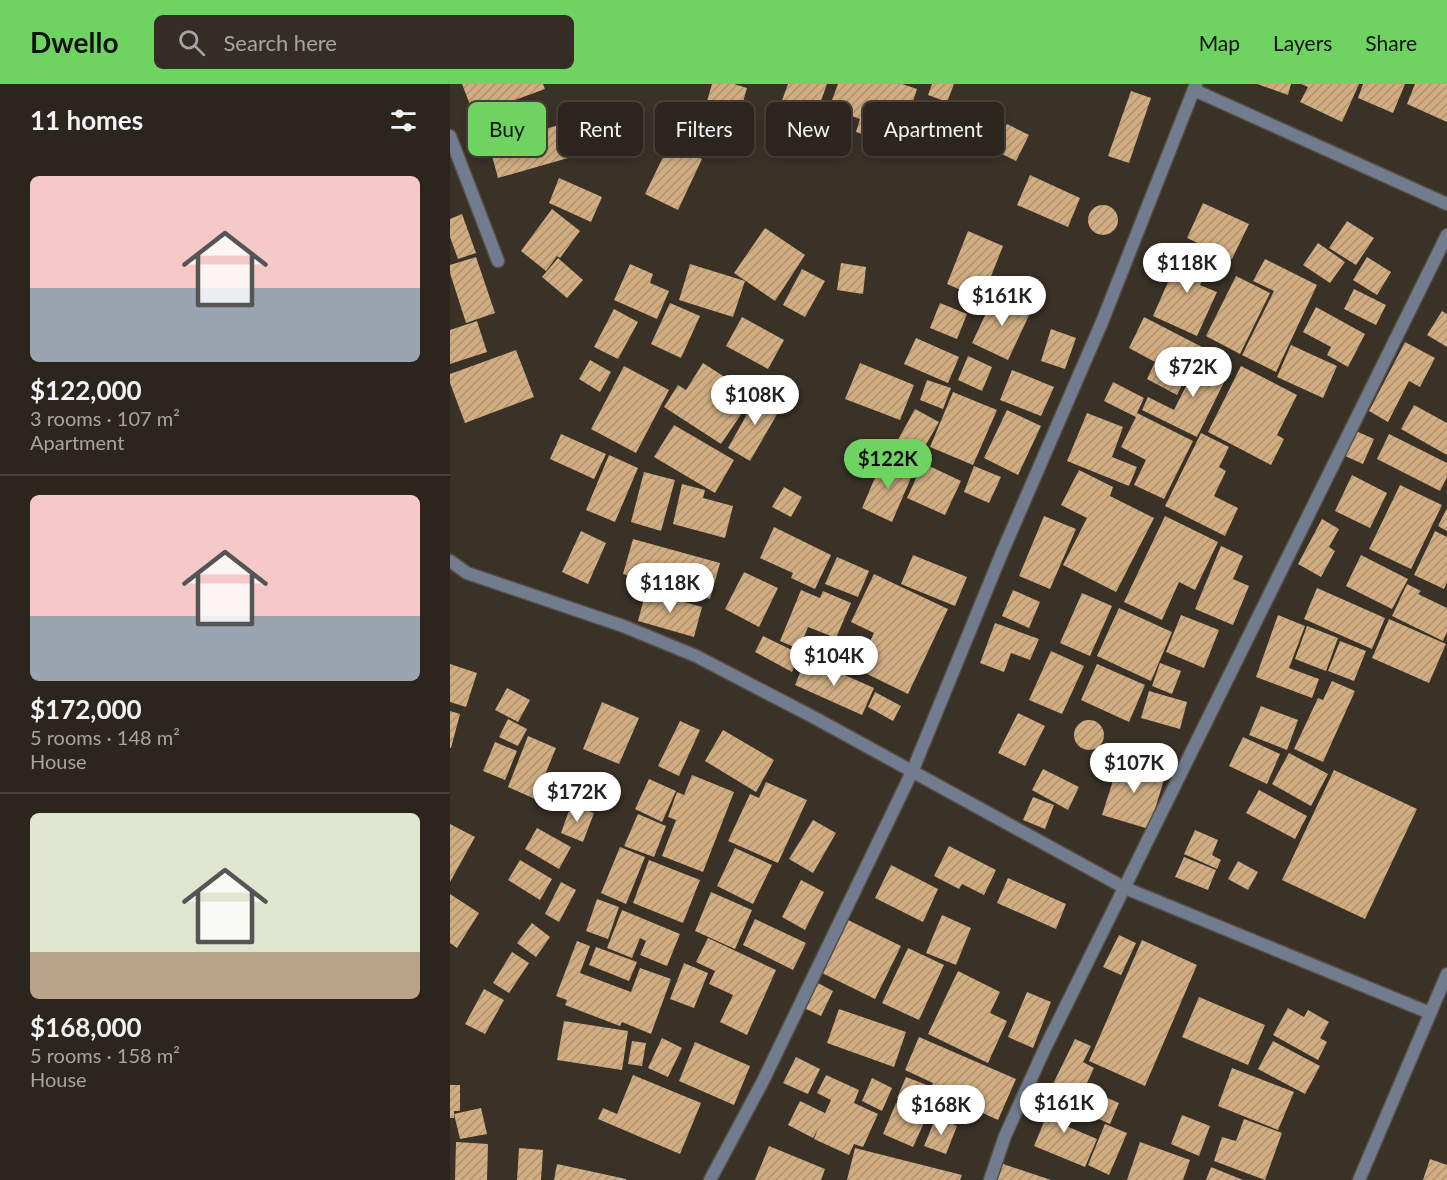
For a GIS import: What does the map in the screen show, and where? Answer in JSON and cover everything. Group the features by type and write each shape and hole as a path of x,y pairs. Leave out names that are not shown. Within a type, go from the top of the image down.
{"street":[{"path":"710,1180 763,1081 912,772 1001,555 1102,322 1195,87 1447,204"},
{"path":"450,135 498,261"},
{"path":"990,1180 1005,1136 1045,1048 1447,235"},
{"path":"450,561 467,573 623,626 696,656 815,718 1125,888 1430,1013"},
{"path":"1359,1180 1447,974"}],"building":[{"path":"462,84 543,84 545,89 510,102 469,102"},
{"path":"712,84 734,84 747,88 743,102 707,102"},
{"path":"788,84 827,84 821,102 781,102"},
{"path":"838,84 902,84 917,89 913,102 863,102 863,134 856,132 860,119 851,116 851,102 831,102"},
{"path":"932,84 954,84 947,102 928,95"},
{"path":"1257,84 1291,84 1288,95"},
{"path":"1301,84 1359,84 1342,122 1300,102 1308,87"},
{"path":"1363,84 1405,84 1393,113 1358,98"},
{"path":"1415,84 1447,84 1447,122 1407,104"},
{"path":"1131,91 1151,98 1129,163 1108,156"},
{"path":"1007,124 1029,135 1016,161 1004,155 1004,130"},
{"path":"558,125 558,156 567,156 568,158 498,178 492,156 546,156 546,129"},
{"path":"664,156 696,156 702,159 678,210 645,194"},
{"path":"1030,175 1080,198 1068,227 1017,205"},
{"path":"559,178 602,197 591,222 549,203"},
{"path":"1203,203 1249,224 1232,259 1187,238"},
{"path":"1103,205 1114,209 1118,220 1114,231 1103,235 1092,231 1088,220 1092,209"},
{"path":"552,209 580,231 560,258 557,256 546,271 521,251"},
{"path":"462,214 476,253 458,259 450,237 450,219"},
{"path":"1347,221 1374,238 1356,265 1329,248"},
{"path":"765,228 805,255 775,301 734,273"},
{"path":"968,231 1003,246 982,299 947,284"},
{"path":"1318,243 1345,262 1330,283 1303,265"},
{"path":"1183,248 1211,260 1200,285 1217,292 1197,336 1153,316"},
{"path":"476,257 495,313 466,323 450,273 450,265"},
{"path":"1367,257 1391,272 1377,295 1353,280"},
{"path":"558,258 583,280 567,298 542,277"},
{"path":"1265,259 1317,285 1276,372 1242,355 1274,291 1253,281"},
{"path":"841,263 866,267 863,294 837,290"},
{"path":"630,264 653,274 650,283 669,291 657,319 614,300"},
{"path":"690,264 745,281 733,317 679,300"},
{"path":"802,269 825,281 805,317 783,305"},
{"path":"1236,276 1270,293 1240,354 1206,336"},
{"path":"1354,289 1386,305 1376,325 1344,309"},
{"path":"995,294 1031,311 1008,360 972,343"},
{"path":"670,303 700,316 681,358 651,344"},
{"path":"940,303 967,314 957,339 930,328"},
{"path":"1316,307 1365,334 1348,367 1327,355 1331,347 1303,332"},
{"path":"614,309 638,322 618,359 594,347"},
{"path":"1442,311 1447,314 1447,347 1427,335"},
{"path":"742,317 784,340 768,369 726,346"},
{"path":"1144,317 1202,347 1177,395 1147,379 1155,362 1129,348"},
{"path":"477,321 487,352 450,364 450,330"},
{"path":"1051,329 1076,338 1065,369 1041,361"},
{"path":"916,338 959,357 948,383 904,364"},
{"path":"1405,342 1435,358 1420,387 1409,381 1388,422 1369,411"},
{"path":"1291,345 1337,366 1323,398 1277,377"},
{"path":"516,350 534,397 465,423 450,383 450,374"},
{"path":"968,356 992,367 982,391 958,380"},
{"path":"1201,356 1230,370 1197,437 1142,410 1148,397 1174,410"},
{"path":"590,360 611,372 600,392 579,379"},
{"path":"703,363 748,392 736,409 742,413 721,444 664,407 678,385 686,390"},
{"path":"860,363 914,385 900,420 845,399"},
{"path":"624,366 669,390 636,453 591,429"},
{"path":"1241,366 1297,395 1277,435 1284,439 1271,465 1208,432"},
{"path":"1012,370 1054,387 1041,416 1000,400"},
{"path":"927,380 951,388 943,409 920,400"},
{"path":"1113,382 1144,398 1137,413 1193,441 1164,499 1134,485 1146,460 1121,447 1136,417 1104,401"},
{"path":"760,391 783,404 750,461 728,448"},
{"path":"953,392 997,410 973,465 930,447"},
{"path":"1414,405 1447,423 1447,455 1401,429"},
{"path":"915,409 939,422 917,460 894,447"},
{"path":"1007,410 1041,426 1018,475 984,458"},
{"path":"1087,413 1123,427 1112,457 1137,467 1129,486 1067,461"},
{"path":"674,425 734,460 715,493 654,457"},
{"path":"1356,431 1374,439 1363,464 1345,456"},
{"path":"1201,433 1229,447 1219,467 1226,471 1214,496 1238,508 1225,536 1165,506"},
{"path":"561,434 606,454 594,479 550,459"},
{"path":"1389,434 1447,463 1447,477 1440,491 1377,459"},
{"path":"609,455 638,468 615,522 586,510"},
{"path":"883,459 913,473 892,522 862,508"},
{"path":"923,463 961,481 945,515 907,498"},
{"path":"974,466 1001,477 989,503 964,492"},
{"path":"1079,470 1113,487 1110,496 1154,518 1116,592 1063,565 1087,518 1061,505"},
{"path":"644,472 675,480 661,531 631,522"},
{"path":"1352,475 1387,493 1370,528 1335,511"},
{"path":"682,484 705,490 703,498 733,506 725,538 673,524"},
{"path":"1400,485 1442,505 1411,569 1369,549"},
{"path":"784,487 802,497 791,517 772,507"},
{"path":"1447,508 1447,531 1438,526"},
{"path":"1044,516 1076,529 1050,589 1019,576"},
{"path":"1165,516 1218,542 1195,590 1179,582 1162,620 1124,602"},
{"path":"1322,519 1339,529 1329,547 1335,551 1321,577 1298,564"},
{"path":"774,527 831,555 815,589 791,578 793,573 760,558"},
{"path":"581,531 606,543 588,584 562,572"},
{"path":"1435,531 1447,537 1447,582 1444,589 1414,575"},
{"path":"633,539 720,563 710,599 623,574"},
{"path":"1221,546 1243,556 1233,579 1249,586 1233,625 1195,609"},
{"path":"913,555 967,577 955,606 901,584"},
{"path":"1361,555 1408,579 1392,609 1346,586"},
{"path":"837,557 869,571 858,597 825,584"},
{"path":"744,572 778,588 759,627 725,609"},
{"path":"874,574 948,609 908,694 857,669 874,633 851,622"},
{"path":"1407,584 1421,591 1418,594 1447,608 1447,632 1443,641 1392,616"},
{"path":"1317,588 1385,618 1372,649 1304,619"},
{"path":"801,590 820,598 823,591 851,603 836,638 808,627 799,649 780,641"},
{"path":"1013,590 1040,602 1029,628 1002,616"},
{"path":"646,591 702,607 694,637 638,621"},
{"path":"1082,593 1112,606 1090,656 1060,643"},
{"path":"1119,608 1172,632 1151,681 1097,656"},
{"path":"1181,615 1219,630 1204,668 1166,652"},
{"path":"1278,615 1305,626 1289,668 1319,679 1312,698 1256,677"},
{"path":"1389,619 1446,644 1429,683 1372,658"},
{"path":"995,623 1039,639 1030,660 1011,653 1004,672 980,663"},
{"path":"1307,626 1338,638 1326,671 1295,659"},
{"path":"763,636 800,654 792,672 755,652"},
{"path":"1340,641 1366,651 1354,681 1328,671"},
{"path":"1051,651 1084,666 1062,714 1029,700"},
{"path":"806,658 874,688 862,715 795,685"},
{"path":"1160,663 1181,671 1172,694 1152,686"},
{"path":"450,664 477,673 466,707 450,702"},
{"path":"1097,664 1145,685 1129,722 1081,700"},
{"path":"1332,681 1355,691 1323,762 1294,749 1318,698 1323,700"},
{"path":"507,688 530,700 518,722 495,710"},
{"path":"1149,691 1187,702 1180,729 1141,718"},
{"path":"875,692 901,706 893,721 868,707"},
{"path":"602,702 639,718 619,764 583,749"},
{"path":"1261,706 1298,720 1287,750 1249,735"},
{"path":"450,711 460,714 451,748 450,748"},
{"path":"1018,713 1045,726 1025,766 998,753"},
{"path":"508,719 527,729 518,746 499,737"},
{"path":"1089,720 1100,724 1104,735 1100,746 1089,750 1078,746 1074,735 1078,724"},
{"path":"680,721 700,730 679,776 658,766"},
{"path":"723,730 774,760 756,792 705,761"},
{"path":"528,736 556,748 535,799 508,787"},
{"path":"1243,737 1280,754 1267,784 1229,766"},
{"path":"495,742 517,751 505,780 483,771"},
{"path":"1289,753 1328,774 1311,806 1272,784"},
{"path":"1120,759 1166,773 1149,829 1102,815"},
{"path":"1043,769 1079,787 1068,810 1032,790"},
{"path":"1334,770 1417,809 1365,919 1282,880"},
{"path":"692,775 734,792 703,872 662,856 676,820 668,817 677,792 684,795"},
{"path":"649,779 676,791 662,822 635,809"},
{"path":"766,782 807,800 778,863 728,841 750,794 759,798"},
{"path":"1259,790 1307,816 1295,839 1246,813"},
{"path":"1033,797 1054,805 1045,829 1023,820"},
{"path":"571,805 594,813 583,842 561,833"},
{"path":"638,814 666,826 654,857 624,846"},
{"path":"813,820 836,833 813,873 789,859"},
{"path":"450,824 475,837 450,882"},
{"path":"537,828 571,847 559,869 525,849"},
{"path":"1195,830 1218,840 1212,855 1221,860 1217,869 1184,854"},
{"path":"949,846 996,870 984,895 962,884 959,889 934,876"},
{"path":"620,847 645,857 626,904 601,893"},
{"path":"735,848 772,865 753,904 717,886"},
{"path":"1184,857 1216,870 1208,890 1175,877"},
{"path":"520,860 552,879 540,900 508,880"},
{"path":"649,860 700,880 683,923 633,903"},
{"path":"1238,861 1258,872 1248,890 1228,879"},
{"path":"891,865 938,889 923,922 875,898"},
{"path":"1008,878 1066,904 1056,929 997,903"},
{"path":"801,880 824,892 805,930 782,917"},
{"path":"561,882 576,890 559,922 545,914"},
{"path":"711,892 752,910 735,949 695,931"},
{"path":"450,894 479,913 457,948 450,943"},
{"path":"597,899 619,907 608,939 586,931"},
{"path":"622,910 680,934 667,966 640,955 646,941 640,938 632,958 607,948"},
{"path":"942,915 971,928 956,965 926,953"},
{"path":"755,919 806,943 793,970 743,945"},
{"path":"848,920 901,946 875,999 822,973"},
{"path":"532,923 550,937 536,957 517,943"},
{"path":"1119,935 1136,943 1121,975 1103,967"},
{"path":"708,938 776,970 747,1035 720,1022 733,995 709,984 715,971 696,962"},
{"path":"1142,940 1197,965 1145,1086 1089,1061"},
{"path":"577,941 590,946 580,973 631,992 640,968 671,979 651,1034 622,1022 620,1026 565,1005 567,1000 556,996"},
{"path":"596,947 637,962 629,981 589,965"},
{"path":"908,948 944,965 919,1020 882,1003"},
{"path":"512,952 529,963 509,993 493,983"},
{"path":"684,963 708,973 694,1008 670,999"},
{"path":"958,971 1000,992 990,1013 1007,1021 988,1063 928,1034"},
{"path":"816,982 833,991 821,1016 804,1008"},
{"path":"484,989 504,1000 485,1034 465,1024"},
{"path":"1027,992 1051,1002 1033,1048 1008,1037"},
{"path":"1199,997 1265,1025 1248,1065 1182,1037"},
{"path":"1288,1008 1304,1017 1308,1010 1329,1022 1320,1038 1327,1042 1318,1060 1273,1035"},
{"path":"839,1009 906,1032 894,1067 827,1043"},
{"path":"564,1021 628,1031 622,1070 557,1060"},
{"path":"919,1037 1016,1079 998,1120 963,1104 957,1117 925,1103 933,1083 905,1070"},
{"path":"662,1038 682,1048 668,1077 648,1068"},
{"path":"1075,1039 1091,1046 1083,1062 1094,1068 1078,1102 1051,1088"},
{"path":"632,1041 646,1043 642,1066 628,1064"},
{"path":"1273,1041 1320,1066 1305,1094 1258,1069"},
{"path":"695,1042 750,1066 734,1105 679,1081"},
{"path":"796,1057 820,1069 808,1094 783,1083"},
{"path":"1232,1068 1294,1092 1278,1130 1218,1106"},
{"path":"633,1075 701,1103 680,1154 598,1119 603,1108 617,1114"},
{"path":"826,1075 859,1090 854,1103 878,1114 863,1147 854,1144 849,1155 814,1139 818,1129 813,1138 788,1125 800,1101 825,1113 831,1100 817,1093"},
{"path":"906,1077 927,1085 918,1106 897,1098"},
{"path":"872,1078 892,1088 882,1111 862,1101"},
{"path":"450,1085 460,1085 460,1111 454,1111 454,1118 450,1118"},
{"path":"1087,1089 1119,1103 1110,1124 1079,1110"},
{"path":"1056,1093 1076,1102 1066,1126 1097,1139 1085,1167 1034,1146"},
{"path":"896,1103 927,1116 913,1147 883,1134"},
{"path":"481,1108 487,1134 460,1139 454,1114"},
{"path":"1182,1115 1210,1126 1199,1156 1171,1144"},
{"path":"936,1117 957,1126 946,1154 924,1146"},
{"path":"1244,1119 1282,1133 1265,1180 1214,1161 1222,1137 1236,1141"},
{"path":"1105,1124 1127,1133 1109,1175 1088,1165"},
{"path":"456,1142 488,1144 487,1180 455,1180"},
{"path":"1140,1142 1190,1160 1183,1180 1127,1180"},
{"path":"769,1146 825,1169 821,1180 755,1180"},
{"path":"519,1148 543,1150 541,1180 517,1180"},
{"path":"855,1148 962,1175 960,1180 847,1180"},
{"path":"1430,1159 1447,1165 1447,1180 1423,1180"},
{"path":"1000,1163 1051,1180 995,1180"},
{"path":"557,1164 626,1179 626,1180 554,1180"},
{"path":"1211,1167 1243,1180 1206,1180"}]}
